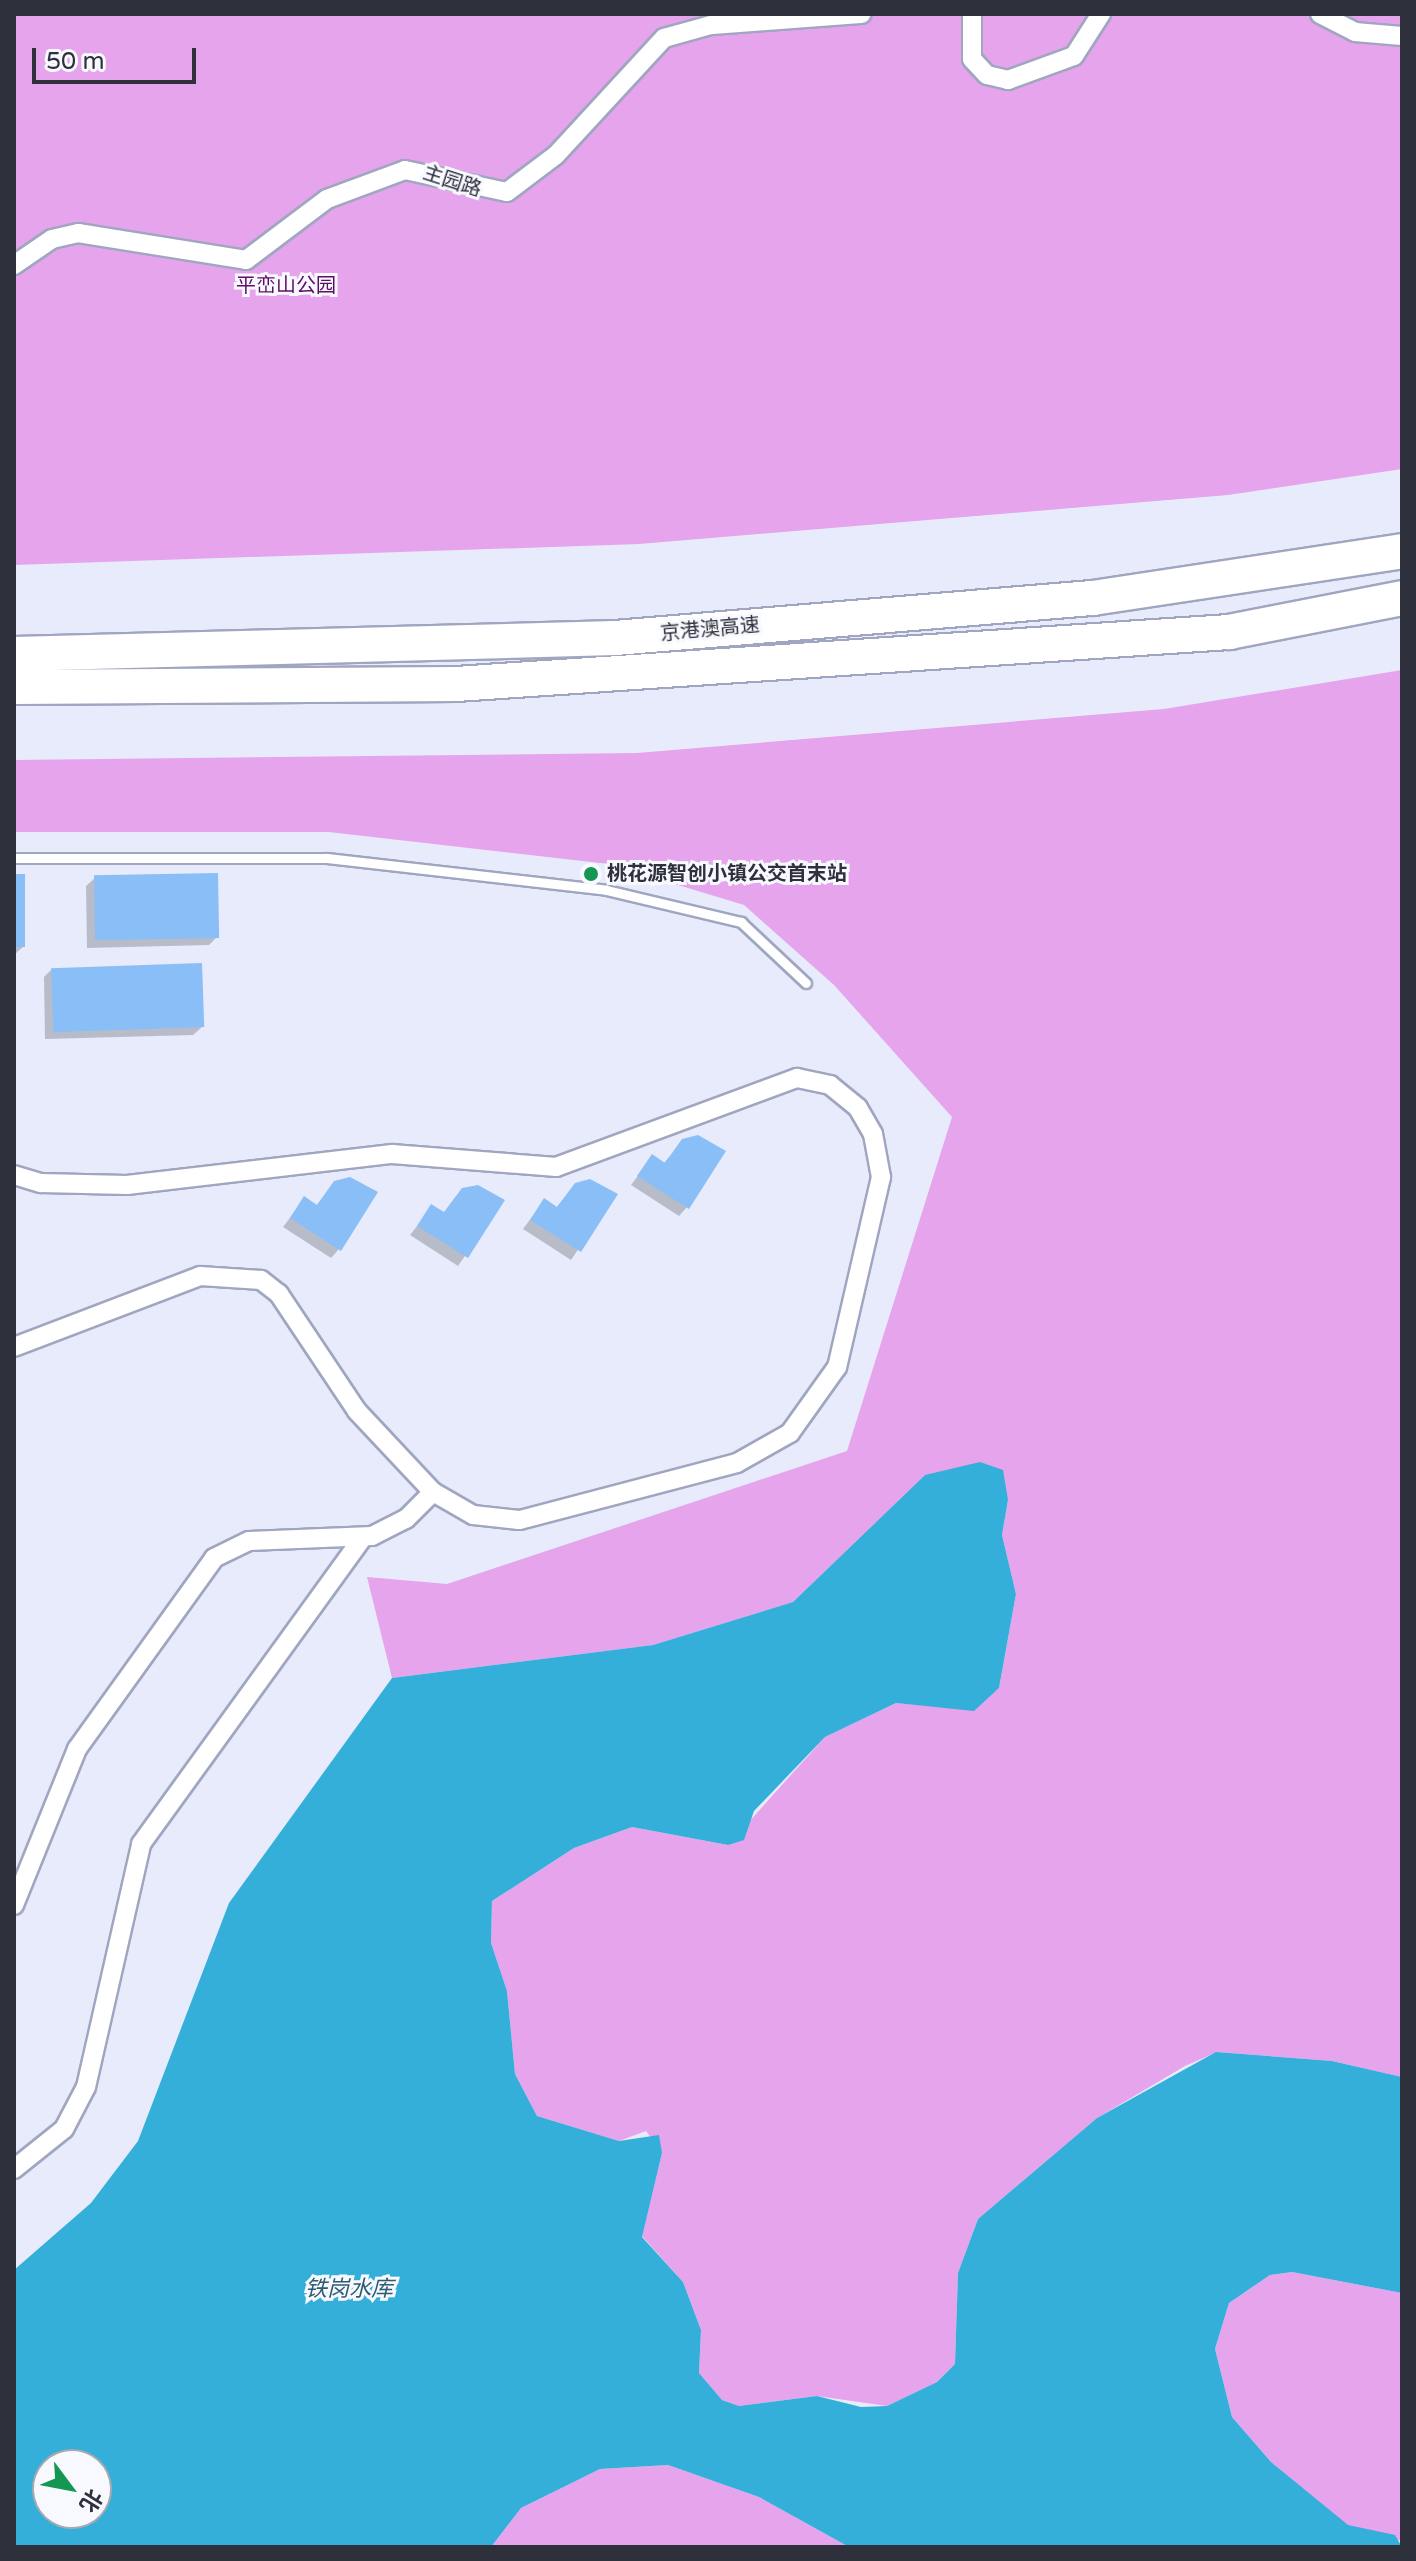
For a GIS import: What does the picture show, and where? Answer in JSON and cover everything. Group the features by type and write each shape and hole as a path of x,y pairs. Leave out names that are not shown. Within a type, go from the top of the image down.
{"highway":[{"name":"京港澳高速","path":"14,654 615,638 1093,598 1402,551"},
{"name":"京港澳高速","path":"14,687 488,682 1229,632 1402,598"}],"street":[{"name":"主园路","path":"14,265 52,239 78,233 246,260 269,249 312,207 405,170 507,192 556,155 664,38 711,25 862,14"},
{"path":"972,14 972,59 987,75 1008,80 1074,56 1101,14"},
{"path":"1320,14 1355,32 1402,36"},
{"path":"14,1175 41,1183 127,1185 392,1154 546,1168 597,1156 787,1079 830,1085 858,1108 878,1147 880,1192 837,1367 790,1433 737,1463 519,1520 473,1515 433,1492 357,1411 279,1294 261,1280 200,1276 14,1347"},
{"path":"14,1905 77,1749 214,1558 249,1541 362,1539 406,1519 433,1492"},
{"path":"14,2169 64,2129 86,2087 141,1844 362,1539"}],"lane":[{"path":"14,858 327,858 606,890 741,922 806,983"}],"green space":[{"name":"平峦山公园","path":"14,14 1402,14 1402,469 1228,495 639,544 14,565"},
{"path":"1402,670 1402,2077 1332,2061 1217,2052 1185,2066 1097,2118 978,2219 958,2273 955,2364 937,2382 887,2406 817,2396 739,2406 722,2400 699,2373 701,2330 683,2282 642,2236 662,2153 646,2131 619,2141 537,2116 515,2074 507,1991 491,1943 492,1901 574,1848 632,1827 728,1845 825,1737 896,1703 974,1710 999,1688 1016,1594 1002,1535 1008,1500 925,1475 793,1602 653,1645 392,1678 367,1577 447,1584 847,1451 952,1117 834,985 744,905 609,864 329,832 14,832 14,760 637,753 1164,709"},
{"path":"1292,2272 1402,2293 1402,2541 1348,2526 1271,2462 1232,2417 1215,2349 1229,2303 1270,2275"},
{"path":"668,2465 759,2497 849,2547 491,2547 521,2508 600,2469"}],"water":[{"name":"铁岗水库","path":"980,1462 1003,1470 1008,1500 1002,1535 1016,1594 999,1688 974,1711 896,1703 825,1737 754,1811 744,1840 728,1845 632,1827 574,1848 492,1901 491,1943 507,1991 515,2074 537,2116 619,2141 659,2135 662,2153 642,2237 683,2282 701,2330 699,2373 722,2400 739,2406 817,2396 861,2407 887,2406 937,2382 955,2364 958,2273 978,2219 1097,2118 1216,2052 1332,2061 1402,2077 1402,2293 1292,2272 1270,2275 1229,2303 1215,2349 1232,2417 1271,2462 1348,2525 1395,2535 1402,2547 849,2547 759,2497 668,2465 600,2469 521,2508 491,2547 14,2547 14,2270 91,2203 138,2141 229,1903 392,1678 653,1645 793,1602 925,1475"}],"building":[{"path":"218,873 219,938 95,940 94,875"},
{"path":"14,874 25,874 25,947 14,947"},
{"path":"202,963 204,1027 53,1032 51,968"},
{"path":"698,1135 726,1151 689,1209 637,1176 652,1154 665,1163 682,1139"},
{"path":"350,1177 378,1192 341,1251 290,1218 304,1196 317,1205 334,1181"},
{"path":"590,1179 618,1194 581,1252 530,1220 544,1198 557,1207 575,1183"},
{"path":"478,1185 505,1200 468,1258 417,1226 431,1204 444,1212 462,1188"}],"place":[{"name":"桃花源智创小镇公交首末站","path":"591,874"}]}
